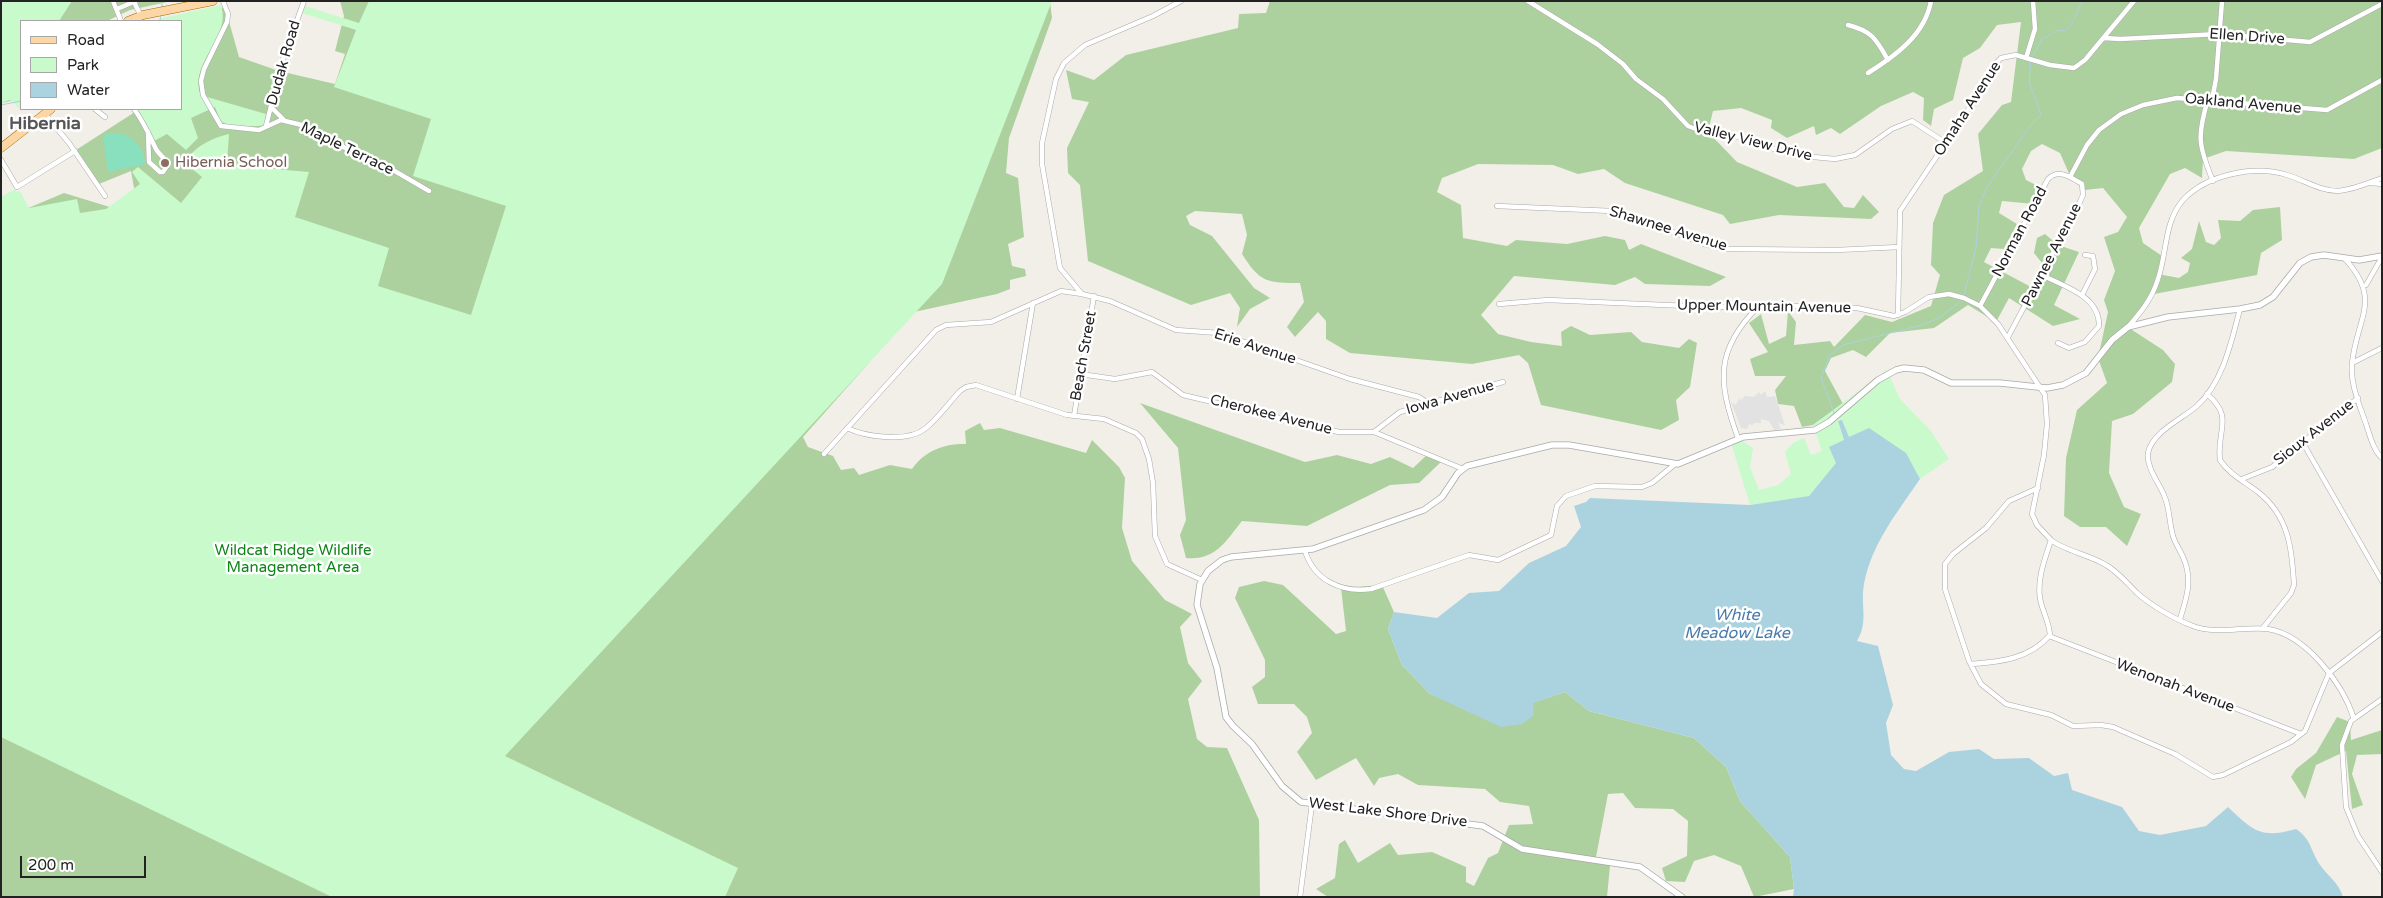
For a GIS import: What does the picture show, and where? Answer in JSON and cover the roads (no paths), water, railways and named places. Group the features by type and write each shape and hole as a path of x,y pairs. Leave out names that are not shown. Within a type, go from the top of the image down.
{"main road":[{"path":"131,20 141,16 213,1"},
{"path":"1,148 48,111"}],"street":[{"path":"114,1 121,20"},
{"name":"Maple Terrace","path":"223,1 228,14 227,22 204,69 201,81 204,95 213,108 219,123 225,127 259,130 276,121 285,120 313,129 356,154 381,163 429,191"},
{"name":"Dudak Road","path":"266,126 282,62 304,1"},
{"path":"1082,294 1062,273 1057,257 1042,164 1042,143 1060,69 1070,56 1086,44 1153,16 1181,1"},
{"name":"Valley View Drive","path":"1528,1 1597,44 1656,94 1693,129 1735,136 1782,153 1819,159 1835,159 1854,155 1892,129 1912,121 1946,143"},
{"path":"1868,73 1888,60 1915,36 1924,22 1931,1"},
{"path":"2027,58 2035,29 2033,1"},
{"name":"Omaha Avenue","path":"1898,315 1900,211 1974,101 1995,64 2008,55 2063,68 2074,68 2085,60 2134,1"},
{"path":"2213,181 2202,153 2199,138 2216,79 2222,1"},
{"path":"117,10 135,2 141,16"},
{"name":"Ellen Drive","path":"2104,38 2120,39 2219,34 2310,42 2382,4"},
{"path":"1848,25 1864,29 1872,35 1888,60"},
{"name":"Oakland Avenue","path":"2070,177 2084,151 2100,130 2121,114 2143,105 2162,100 2210,99 2326,110 2382,80"},
{"path":"271,107 285,120"},
{"path":"96,110 105,117"},
{"path":"135,110 148,132 157,151 170,165 163,172 160,172 149,162 148,132"},
{"path":"48,111 105,196"},
{"path":"149,162 157,151"},
{"path":"1,160 17,186 75,152"},
{"path":"1304,551 1310,563 1329,582 1338,587 1357,590 1370,589 1469,555 1498,560 1551,535 1557,506 1566,496 1595,486 1642,488 1652,483 1674,465 1738,438 1807,432 1829,422 1878,380 1896,370 1904,368 1924,370 1951,383 2000,383 2040,387 2058,386 2081,377 2112,340 2146,307 2154,292 2162,267 2167,235 2174,213 2188,195 2213,181 2250,171 2279,173 2320,188 2337,191 2354,188 2382,178"},
{"name":"Norman Road","path":"1980,306 2048,179 2052,175 2060,174 2070,177"},
{"name":"Pawnee Avenue","path":"2008,337 2083,195 2082,184 2070,177"},
{"path":"2370,182 2382,184"},
{"name":"Shawnee Avenue","path":"1497,206 1612,211 1626,214 1704,244 1725,249 1837,250 1899,247"},
{"path":"2082,296 2096,269 2093,256 2085,255"},
{"path":"2128,326 2168,317 2240,309 2267,302 2281,289 2300,263 2311,257 2324,255 2345,259 2368,260 2382,257"},
{"path":"2381,456 2371,438 2358,398 2352,363 2366,315 2366,285 2382,257"},
{"path":"2345,259 2366,285"},
{"path":"2042,275 2092,302 2098,311 2099,326 2093,335 2076,347 2069,348 2058,343"},
{"path":"1063,292 1069,280"},
{"name":"Erie Avenue","path":"824,454 936,330 946,326 991,322 1063,292 1094,296 1121,305 1176,330 1219,334 1350,379 1419,397 1428,403"},
{"path":"1898,315 1929,297 1956,295 1980,306 2008,337 2046,398 2047,424 2043,468 2032,514 2037,525 2051,540 2056,544 2083,553 2108,566 2140,595 2180,619 2202,628 2262,629 2276,631 2288,636 2312,654 2329,673 2350,706 2354,719"},
{"name":"Beach Street","path":"1074,416 1094,296"},
{"name":"Upper Mountain Avenue","path":"1498,304 1548,300 1711,307 1827,306 1857,308 1887,316 1898,315"},
{"path":"1017,399 1033,303"},
{"path":"1738,438 1728,413 1723,387 1724,361 1737,332 1759,306"},
{"path":"2180,619 2190,580 2188,569 2172,535 2168,504 2148,456 2154,439 2183,418 2207,394 2222,368 2240,309"},
{"path":"2352,363 2382,348"},
{"name":"Cherokee Avenue","path":"1080,374 1115,379 1147,371 1155,374 1183,395 1339,432 1374,432 1463,468"},
{"name":"Iowa Avenue","path":"1374,432 1400,412 1503,382"},
{"path":"846,428 864,434 885,437 914,434 926,428 960,391 971,385 984,387 1074,416 1104,419 1136,433 1142,439 1152,472 1154,529 1158,546 1167,564 1202,580 1214,565 1230,557 1304,551 1429,508 1442,497 1463,468 1499,457 1556,445 1569,445 1674,465"},
{"path":"2207,394 2217,402 2222,412 2220,460 2232,473 2265,497 2279,517 2290,539 2294,585 2292,593 2262,629"},
{"name":"Sioux Avenue","path":"2242,479 2272,467 2358,398"},
{"path":"2302,443 2382,581"},
{"path":"2038,488 2009,501 1981,533 1953,554 1946,564 1945,589 1971,664 1981,684 2006,704 2051,715 2073,726 2101,725 2114,728 2175,754 2214,777 2223,775 2291,742 2310,724 2329,673 2382,632"},
{"path":"1971,664 2002,661 2024,655 2040,646 2049,636 2049,624 2043,609 2040,590 2043,565 2051,540"},
{"name":"West Lake Shore Drive","path":"1202,580 1197,597 1198,610 1217,668 1226,717 1252,744 1288,792 1301,802 1483,826 1522,849 1640,867 1682,897"},
{"name":"Wenonah Avenue","path":"2049,636 2300,734"},
{"path":"2382,699 2354,719 2346,732 2342,745 2346,807 2358,836 2382,872"},
{"path":"1300,897 1312,804"}],"water":[{"name":"White Meadow Lake","path":"1842,420 1849,437 1869,428 1906,453 1920,479 1894,516 1873,555 1864,584 1863,627 1857,641 1878,646 1893,705 1886,723 1891,755 1904,769 1916,771 1949,752 1979,749 1994,759 2029,758 2054,776 2068,773 2072,790 2122,807 2139,831 2160,835 2206,826 2228,807 2244,822 2258,831 2274,833 2296,829 2308,841 2320,865 2336,884 2343,897 1793,897 1794,889 1790,857 1740,801 1726,767 1694,738 1589,711 1565,692 1533,703 1534,715 1522,724 1501,727 1430,694 1402,665 1388,629 1394,612 1437,618 1469,593 1499,591 1529,563 1566,546 1581,527 1574,506 1586,502 1590,498 1750,505 1809,496 1836,463 1829,447 1844,440 1838,421"}],"waterway":[{"path":"162,1 162,7"},
{"path":"2032,58 2042,39 2059,30 2064,31 2068,27 2074,20 2083,1"},
{"path":"160,20 161,15"},
{"path":"1964,295 1976,248 1979,206 1987,187 2030,126 2041,115 2029,82 2031,61"},
{"path":"1,105 20,101"},
{"path":"1834,413 1821,378 1830,355 1843,345 1922,325 1939,318 1960,302"}],"place":[{"name":"Hibernia School","path":"165,163"}],"district":[{"name":"Hibernia","path":"45,124"}],"park label":[{"name":"Wildcat Ridge Wildlife Management Area","path":"293,560"}]}
